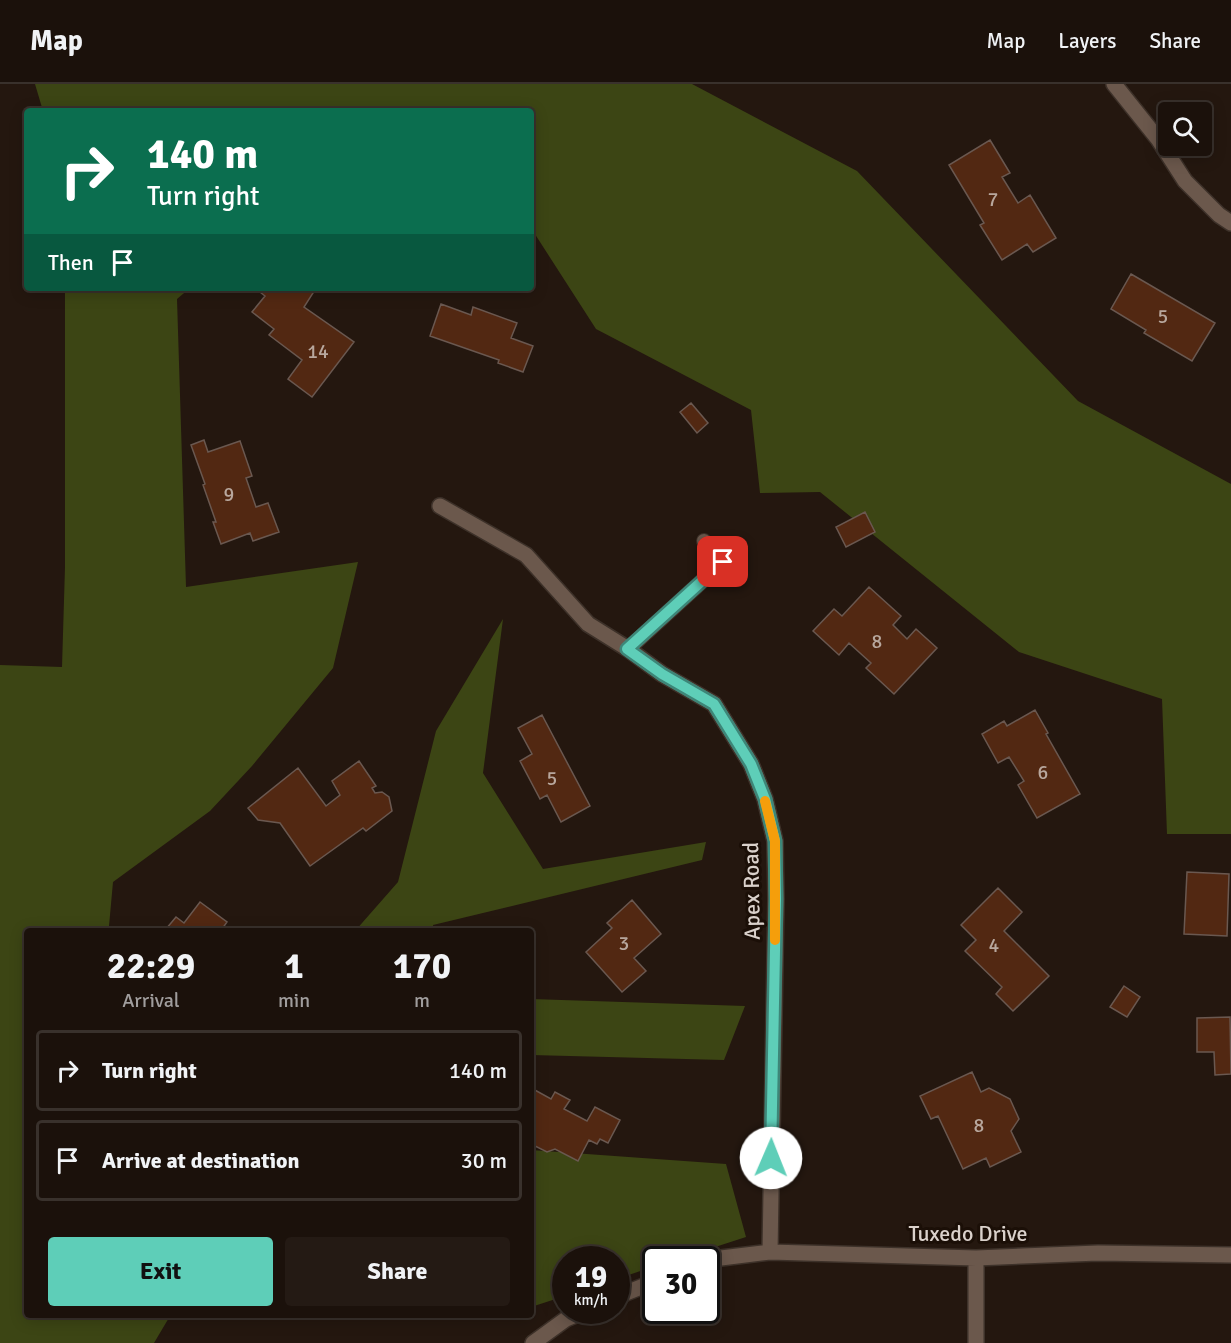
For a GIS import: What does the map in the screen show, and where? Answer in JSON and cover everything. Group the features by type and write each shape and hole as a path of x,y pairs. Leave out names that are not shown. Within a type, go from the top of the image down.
{"street":[{"path":"1114,84 1158,139 1185,181 1231,224"},
{"name":"Apex Road","path":"440,506 526,555 588,624 662,674 714,704 751,764 765,799 775,841 776,910 770,1252"},
{"name":"Tuxedo Drive","path":"720,1258 770,1252 976,1258 1098,1253 1231,1255"},
{"path":"976,1258 976,1343"},
{"path":"533,1343 559,1324"}],"lane":[{"path":"627,649 723,562 704,541"}],"green space":[{"path":"35,84 692,84 857,171 1078,401 1231,484 1231,834 1167,834 1162,699 1019,652 820,492 760,493 751,410 596,329 534,233 534,108 42,108"},
{"path":"65,291 186,291 177,299 186,587 358,562 333,668 252,766 210,811 113,882 109,926 107,928 24,928 24,1318 169,1318 154,1343 0,1343 0,665 62,667 65,567"},
{"path":"503,619 483,773 543,869 706,842 702,860 433,925 434,928 358,928 398,882 436,731"},
{"path":"534,999 745,1006 724,1060 534,1055"},
{"path":"534,1150 726,1164 746,1237 718,1246 642,1246 642,1270 630,1275 630,1246 552,1246 552,1300 534,1306"}],"building":[{"path":"990,140 1010,173 1002,177 1018,203 1030,195 1056,238 1033,252 1027,244 1002,260 980,225 984,223 949,165"},
{"path":"1131,274 1215,323 1192,361 1144,333 1146,330 1111,309"},
{"path":"259,291 310,291 313,293 304,307 354,342 312,397 288,379 302,360 269,335 274,329 252,312 265,296"},
{"path":"441,304 471,315 473,307 517,323 511,338 533,346 523,372 498,363 499,360 430,336"},
{"path":"691,403 708,423 697,433 680,412"},
{"path":"204,440 208,452 240,441 252,476 246,478 256,507 268,503 279,532 253,541 250,533 221,544 203,485 205,484 191,445"},
{"path":"865,512 875,532 846,547 836,527"},
{"path":"869,587 901,616 893,625 907,639 916,629 937,648 894,694 866,668 871,663 849,643 839,655 813,631 834,609 842,616"},
{"path":"1035,710 1080,794 1037,818 1018,785 1024,781 1009,757 998,763 982,734 1004,721 1007,726"},
{"path":"542,715 590,806 561,822 547,795 540,799 520,761 532,754 518,728"},
{"path":"359,761 376,786 372,788 375,793 382,792 389,797 392,811 366,831 363,828 310,866 280,823 258,820 248,808 298,768 326,806 340,795 332,781"},
{"path":"1187,872 1229,874 1227,936 1184,934"},
{"path":"998,888 1022,912 1004,931 1049,976 1013,1011 996,994 1002,987 965,951 976,940 961,925"},
{"path":"632,900 661,934 634,958 646,971 622,992 586,952 612,928 607,923"},
{"path":"200,902 227,922 223,928 167,928 176,917 184,923"},
{"path":"1124,986 1140,997 1127,1017 1110,1007"},
{"path":"1230,1017 1231,1074 1215,1075 1214,1052 1197,1052 1197,1018"},
{"path":"972,1072 981,1092 989,1088 1010,1099 1019,1119 1011,1131 1021,1152 990,1167 986,1158 963,1169 938,1116 931,1119 920,1096"},
{"path":"534,1090 551,1099 555,1092 570,1100 564,1109 587,1121 595,1107 620,1120 608,1143 600,1139 597,1144 589,1140 578,1161 555,1149 547,1152 534,1146"}],"slow traffic":[{"path":"765,801 775,841 775,940"}],"route":[{"path":"723,562 627,649 662,674 714,704 751,764 765,799 775,841 776,899 771,1158"}]}
